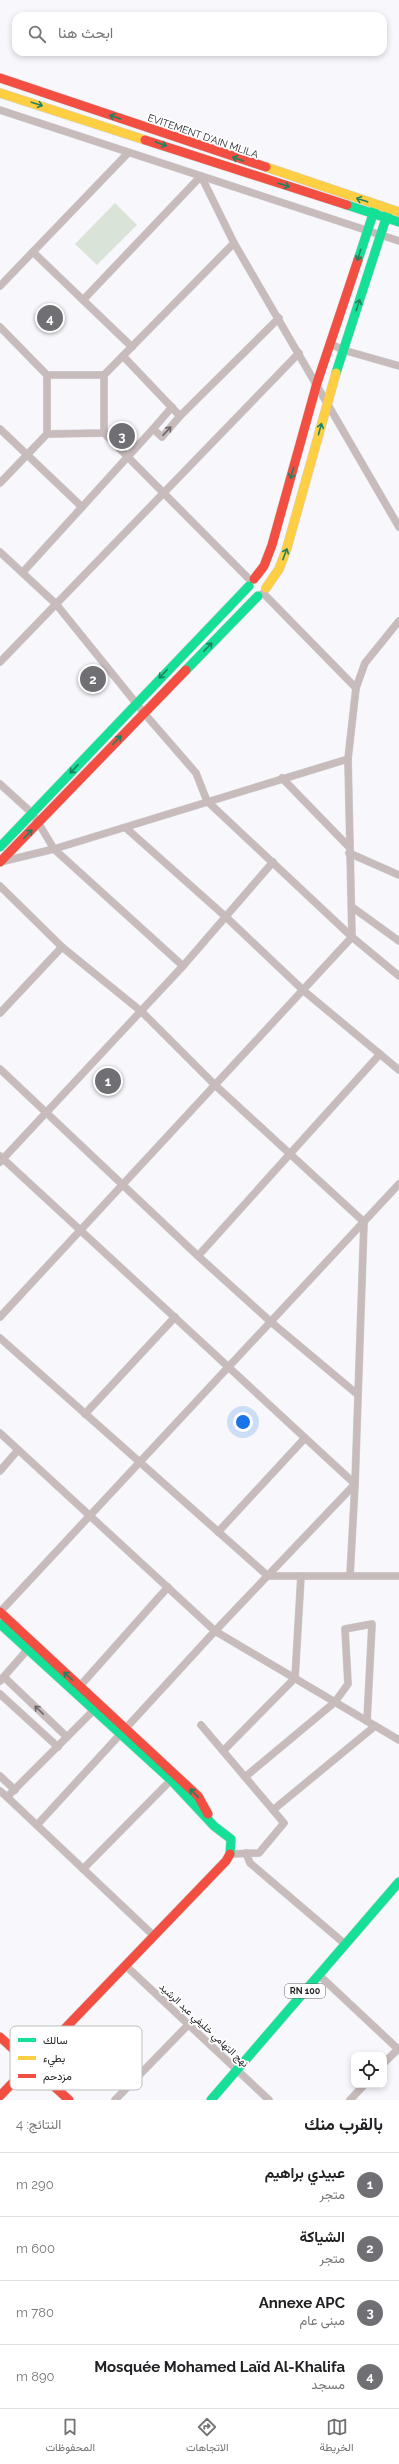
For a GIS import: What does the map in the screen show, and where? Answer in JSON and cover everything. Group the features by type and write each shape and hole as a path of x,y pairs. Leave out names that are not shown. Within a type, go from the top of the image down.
{"main road":[{"name":"EVITEMENT D'AIN MLILA","path":"2,79 374,209 386,218 399,222"},
{"name":"EVITEMENT D'AIN MLILA","path":"0,92 374,209 389,208 399,212"},
{"path":"0,862 262,592 279,569 286,551 327,402 389,208"},
{"path":"0,847 33,814 251,582 264,566 272,545 317,383 374,209"},
{"path":"251,582 262,580 262,592"},
{"path":"251,582 250,592 262,592"},
{"path":"0,1612 80,1686 97,1707"},
{"path":"0,1624 198,1796 214,1826"},
{"path":"66,2026 231,1854 231,1839 214,1826 124,1732"},
{"name":"RN 100","path":"210,2100 238,2070 344,1944 399,1882"},
{"path":"0,2037 10,2046"},
{"path":"0,2096 10,2085"},
{"path":"59,2090 70,2100"}],"street":[{"path":"0,92 2,79"},
{"path":"0,110 399,241"},
{"path":"0,286 128,152"},
{"path":"201,176 234,243 317,383 399,527"},
{"path":"83,300 201,176"},
{"path":"47,375 104,375 234,243"},
{"path":"33,252 132,347"},
{"path":"153,429 162,437 180,416 279,318"},
{"path":"0,327 47,375 47,434"},
{"path":"331,344 343,350 399,366"},
{"path":"1,660 299,353"},
{"path":"123,356 180,416"},
{"path":"104,375 104,433 251,582"},
{"path":"23,572 172,407"},
{"path":"0,430 82,507"},
{"path":"0,483 47,434 104,433"},
{"path":"0,552 56,604 136,703 196,773 207,800 352,937 399,976"},
{"path":"262,592 356,688"},
{"path":"0,1317 124,1185 214,1085 304,991 352,937 348,759 356,688 365,663 399,621"},
{"path":"0,862 54,849 126,828 207,800 348,759"},
{"path":"282,778 349,850 399,875"},
{"path":"0,784 33,814 54,849 183,966"},
{"path":"126,828 226,917 304,991 399,1070"},
{"path":"273,862 142,1012 48,1113 1,1159 81,1230 355,1484"},
{"path":"0,886 62,947 142,1012 214,1085 364,1222"},
{"path":"352,907 399,941"},
{"path":"0,1014 62,947"},
{"path":"198,1256 288,1154 380,1054"},
{"path":"0,1069 198,1256 271,1322 356,1394"},
{"path":"0,1612 399,1184"},
{"path":"350,1576 355,1484 356,1394 364,1222"},
{"path":"84,1414 175,1317"},
{"path":"0,1338 139,1464 268,1576 399,1576"},
{"path":"0,1433 215,1631 399,1740"},
{"path":"218,1532 305,1438"},
{"path":"0,1471 18,1450"},
{"path":"37,1825 124,1732 215,1631 355,1484"},
{"path":"223,1750 295,1678 301,1576"},
{"path":"80,1686 168,1587"},
{"path":"246,1777 336,1702 348,1684 345,1629 372,1624 367,1721"},
{"path":"28,1649 2,1679 67,1737"},
{"path":"0,1694 58,1747"},
{"path":"7,1798 97,1707"},
{"path":"201,1725 284,1823 259,1853 231,1854"},
{"path":"274,1810 375,1726"},
{"path":"0,1776 15,1790"},
{"path":"84,1869 171,1780"},
{"path":"0,1791 154,1936"},
{"path":"246,1853 250,1863 344,1944"},
{"name":"نهج التهامي خليفي عبد الرشيد","path":"125,1965 270,2100"},
{"path":"319,1975 399,2049 387,2060"},
{"path":"142,2072 189,2024"},
{"path":"350,2100 361,2088"},
{"path":"115,2100 125,2090"}],"shaded area":[{"path":"115,203 137,225 97,265 75,244"}],"traffic: fast":[{"path":"347,205 399,222"},
{"path":"358,260 375,208"},
{"path":"336,373 388,212"},
{"path":"0,847 249,586"},
{"path":"186,670 258,596"},
{"path":"0,1624 171,1780 214,1826 231,1839 230,1854"},
{"path":"211,2100 399,1882"}],"traffic: slow":[{"path":"0,93 145,140"},
{"path":"266,167 399,212"},
{"path":"266,588 279,569 286,551 336,373"}],"traffic: jam":[{"path":"0,78 266,167"},
{"path":"145,140 347,205"},
{"path":"254,579 264,566 272,545 317,383 358,260"},
{"path":"0,862 186,670"},
{"path":"0,1612 198,1796 208,1814"},
{"path":"67,2026 226,1861 230,1854"},
{"path":"0,2037 10,2046"},
{"path":"0,2096 10,2086"},
{"path":"58,2090 69,2100"}],"place":[{"name":"Mosquée Mohamed Laïd Al-Khalifa","path":"50,318"},
{"name":"Annexe APC","path":"122,436"},
{"name":"الشياكة","path":"93,679"},
{"name":"عبيدي براهيم","path":"108,1081"}]}
